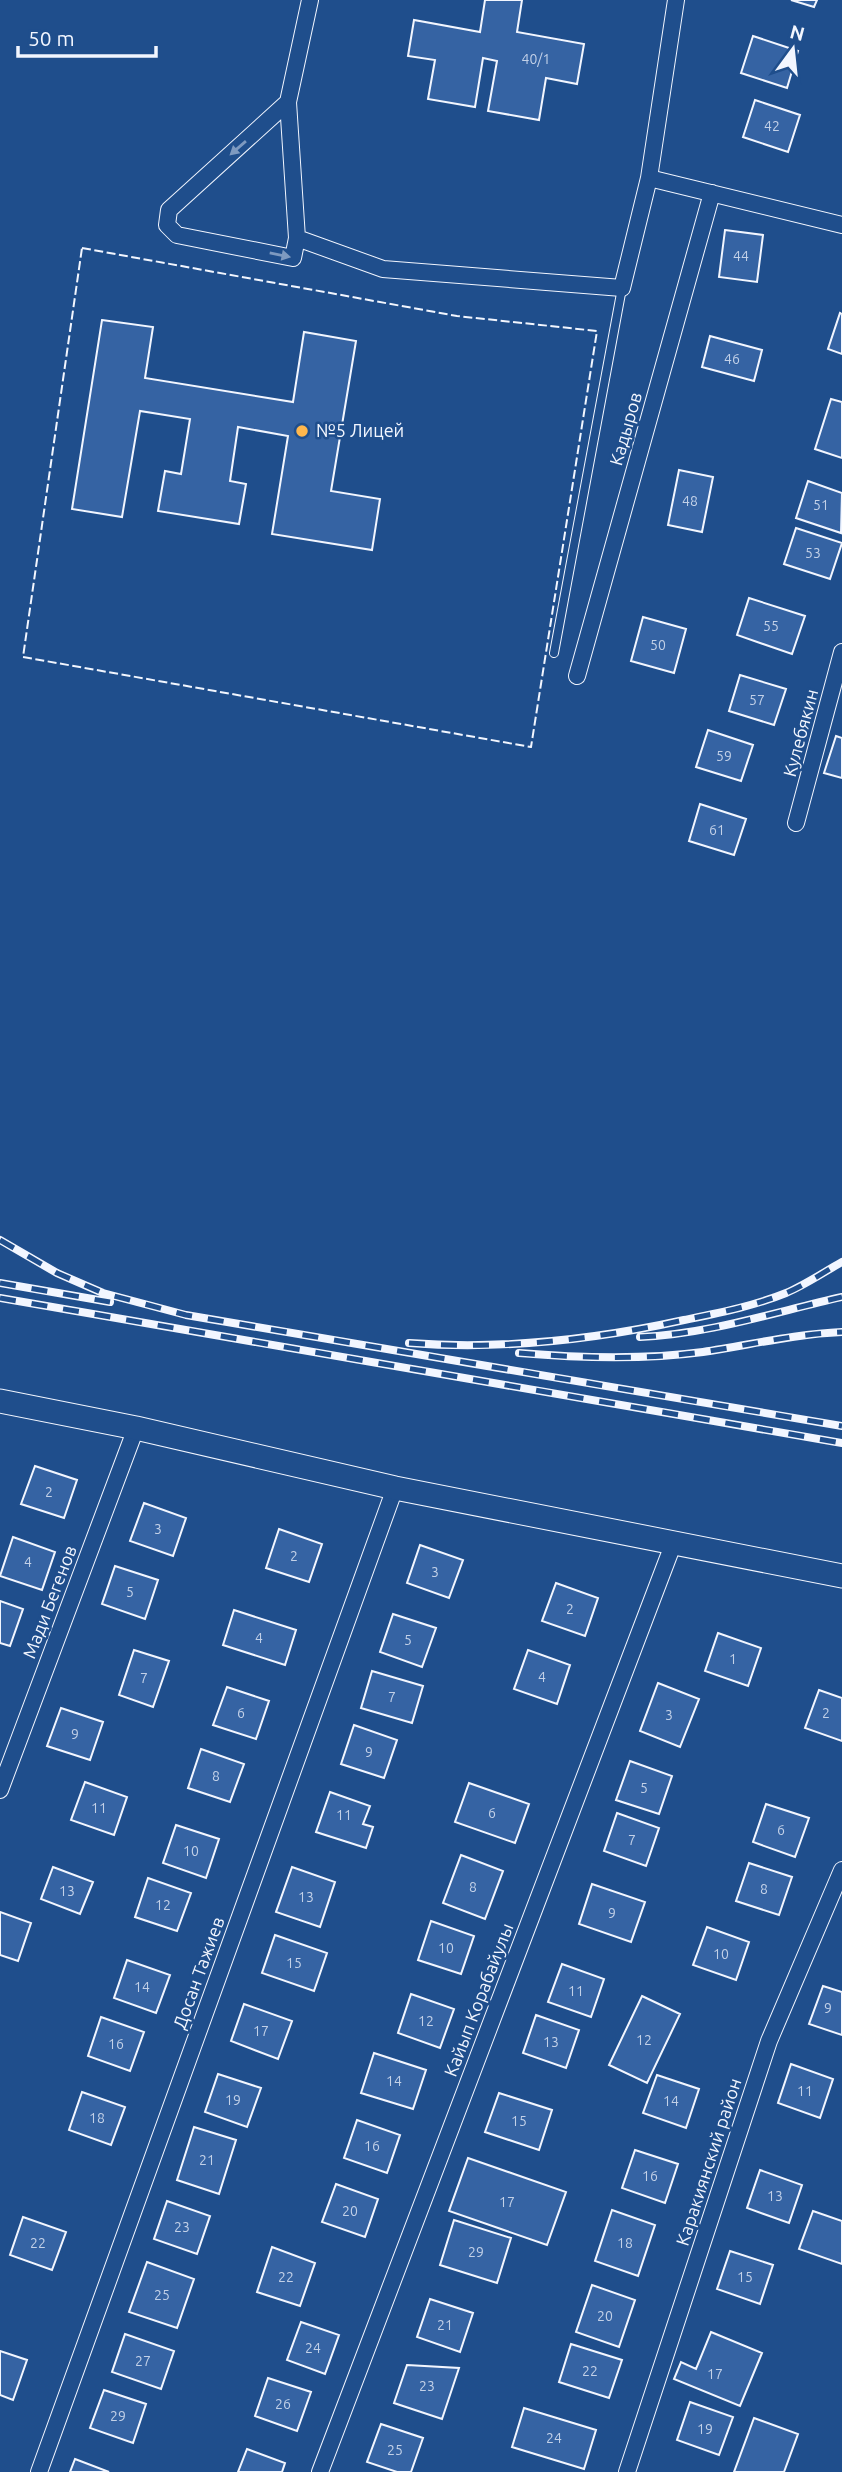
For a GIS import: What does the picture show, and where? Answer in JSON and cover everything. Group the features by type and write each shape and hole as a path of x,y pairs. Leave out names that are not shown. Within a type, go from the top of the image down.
{"street":[{"path":"288,102 169,210 167,225 177,235 293,258 297,237 288,102 310,0"},
{"path":"297,237 383,269 622,288 649,178 676,0"},
{"path":"649,178 842,225"},
{"name":"Кадыров","path":"577,676 712,193"},
{"name":"Кулебякин","path":"796,823 842,652"},
{"path":"0,1401 136,1428 395,1488 842,1576"},
{"name":"Мади Бегенов","path":"0,1790 136,1428"},
{"name":"Досан Тажиев","path":"40,2472 395,1488"},
{"name":"Кайып Корабайулы","path":"320,2472 674,1542"},
{"name":"Каракиянский район","path":"627,2472 769,2041 842,1870"}],"lane":[{"path":"554,653 622,288"}],"building":[{"path":"485,0 522,0 517,32 584,44 577,84 546,78 539,120 488,111 497,61 483,58 475,107 428,99 435,60 408,56 414,20 480,32"},
{"path":"791,0 817,0 814,7"},
{"path":"753,36 798,51 787,88 741,73"},
{"path":"755,100 800,115 788,152 743,137"},
{"path":"725,230 763,235 757,282 719,277"},
{"path":"840,313 842,314 842,354 828,349"},
{"name":"№5 Лицей","path":"102,320 153,327 145,378 293,402 304,332 356,341 331,491 380,499 372,550 272,534 288,436 238,427 230,481 246,484 239,524 158,511 165,471 181,474 190,419 140,411 122,517 72,509"},
{"path":"710,336 762,350 754,381 702,367"},
{"path":"831,399 842,402 842,458 815,449"},
{"path":"679,470 713,477 702,532 668,525"},
{"path":"808,481 842,493 841,533 796,518"},
{"path":"796,528 842,543 830,579 784,564"},
{"path":"749,598 805,616 792,654 737,635"},
{"path":"643,617 686,629 674,673 631,661"},
{"path":"740,675 786,689 774,725 729,711"},
{"path":"708,730 753,745 741,781 696,767"},
{"path":"836,736 842,738 842,778 824,773"},
{"path":"700,804 746,819 734,855 689,841"},
{"path":"35,1466 77,1480 64,1518 21,1504"},
{"path":"144,1503 186,1518 173,1556 130,1541"},
{"path":"279,1529 322,1544 309,1582 266,1568"},
{"path":"13,1537 55,1552 42,1590 0,1576"},
{"path":"420,1545 463,1560 449,1598 407,1583"},
{"path":"115,1566 158,1580 145,1619 102,1604"},
{"path":"556,1583 598,1598 585,1636 542,1621"},
{"path":"0,1601 23,1609 10,1646 0,1643"},
{"path":"234,1610 296,1630 285,1665 223,1645"},
{"path":"393,1614 436,1628 422,1667 380,1652"},
{"path":"718,1633 761,1648 748,1686 705,1671"},
{"path":"134,1650 169,1661 153,1707 119,1695"},
{"path":"528,1650 570,1665 557,1704 514,1689"},
{"path":"372,1671 423,1686 412,1723 361,1708"},
{"path":"658,1683 699,1699 680,1747 640,1731"},
{"path":"227,1687 269,1701 256,1739 213,1725"},
{"path":"819,1690 842,1698 842,1741 805,1728"},
{"path":"61,1708 103,1722 90,1760 47,1746"},
{"path":"354,1725 397,1740 384,1778 341,1764"},
{"path":"201,1749 244,1764 230,1802 188,1788"},
{"path":"630,1761 672,1776 659,1814 616,1800"},
{"path":"85,1782 127,1797 114,1835 71,1820"},
{"path":"469,1783 529,1804 515,1843 455,1822"},
{"path":"330,1792 370,1806 363,1824 373,1827 366,1848 316,1832"},
{"path":"766,1804 809,1818 795,1857 753,1842"},
{"path":"617,1813 659,1828 646,1866 604,1851"},
{"path":"176,1825 219,1839 206,1878 163,1863"},
{"path":"461,1855 503,1871 485,1919 443,1903"},
{"path":"749,1863 792,1877 779,1915 736,1901"},
{"path":"53,1867 93,1882 80,1914 41,1899"},
{"path":"292,1867 335,1882 320,1927 276,1912"},
{"path":"148,1878 191,1893 177,1931 135,1917"},
{"path":"592,1884 645,1902 631,1942 579,1924"},
{"path":"0,1912 31,1923 18,1961 0,1955"},
{"path":"431,1921 474,1936 461,1974 418,1960"},
{"path":"707,1927 749,1942 736,1980 693,1965"},
{"path":"275,1935 327,1953 314,1991 262,1973"},
{"path":"127,1960 170,1975 156,2013 114,1998"},
{"path":"562,1964 604,1979 591,2017 548,2002"},
{"path":"823,1986 842,1992 842,2035 809,2024"},
{"path":"411,1994 454,2009 440,2048 398,2033"},
{"path":"642,1996 680,2014 647,2083 609,2065"},
{"path":"244,2004 292,2021 278,2059 231,2041"},
{"path":"536,2015 579,2030 566,2068 523,2053"},
{"path":"101,2017 144,2032 130,2071 88,2056"},
{"path":"374,2053 426,2070 413,2109 361,2093"},
{"path":"791,2064 833,2079 820,2118 778,2103"},
{"path":"218,2074 261,2088 247,2127 205,2112"},
{"path":"657,2075 699,2089 686,2128 643,2113"},
{"path":"82,2092 125,2107 111,2145 69,2130"},
{"path":"499,2093 552,2110 539,2150 485,2132"},
{"path":"357,2120 400,2135 387,2173 344,2158"},
{"path":"194,2127 236,2140 219,2194 177,2180"},
{"path":"635,2150 678,2164 665,2203 622,2188"},
{"path":"468,2158 566,2192 547,2245 449,2211"},
{"path":"760,2170 802,2185 789,2223 747,2208"},
{"path":"336,2184 378,2199 365,2237 322,2222"},
{"path":"167,2201 210,2216 197,2254 154,2239"},
{"path":"612,2210 655,2225 638,2276 595,2261"},
{"path":"813,2211 842,2221 842,2264 799,2249"},
{"path":"23,2217 66,2232 52,2270 10,2255"},
{"path":"454,2220 511,2238 497,2283 440,2265"},
{"path":"272,2247 315,2263 300,2306 257,2292"},
{"path":"730,2251 773,2265 760,2304 717,2289"},
{"path":"147,2262 194,2279 177,2328 129,2312"},
{"path":"592,2285 635,2300 619,2347 576,2332"},
{"path":"430,2299 473,2313 460,2352 417,2337"},
{"path":"301,2322 339,2335 325,2374 287,2360"},
{"path":"711,2332 762,2353 740,2406 674,2379 681,2362 696,2369"},
{"path":"125,2334 174,2351 161,2389 112,2372"},
{"path":"571,2344 622,2360 609,2398 559,2382"},
{"path":"0,2351 27,2360 13,2400 0,2395"},
{"path":"407,2365 459,2368 442,2419 394,2403"},
{"path":"268,2378 311,2392 297,2431 255,2416"},
{"path":"104,2390 146,2404 133,2443 90,2428"},
{"path":"690,2402 733,2417 719,2455 677,2440"},
{"path":"524,2408 596,2430 584,2469 512,2447"},
{"path":"754,2418 798,2434 784,2472 734,2472"},
{"path":"381,2424 423,2438 411,2472 397,2472 367,2462"},
{"path":"247,2449 285,2463 282,2472 238,2472"},
{"path":"75,2459 109,2472 70,2472"}],"railway":[{"path":"0,1240 57,1273 103,1293 186,1315 842,1426"},
{"path":"409,1343 478,1345 547,1342 650,1327 774,1298 842,1262"},
{"path":"0,1283 110,1302"},
{"path":"640,1337 717,1327 842,1297"},
{"path":"0,1298 842,1443"},
{"path":"519,1353 588,1357 657,1356 842,1332"}],"fence":[{"path":"82,248 457,316 597,331 531,747 23,657 82,248"}],"place":[{"name":"№5 Лицей","path":"302,431"}]}
